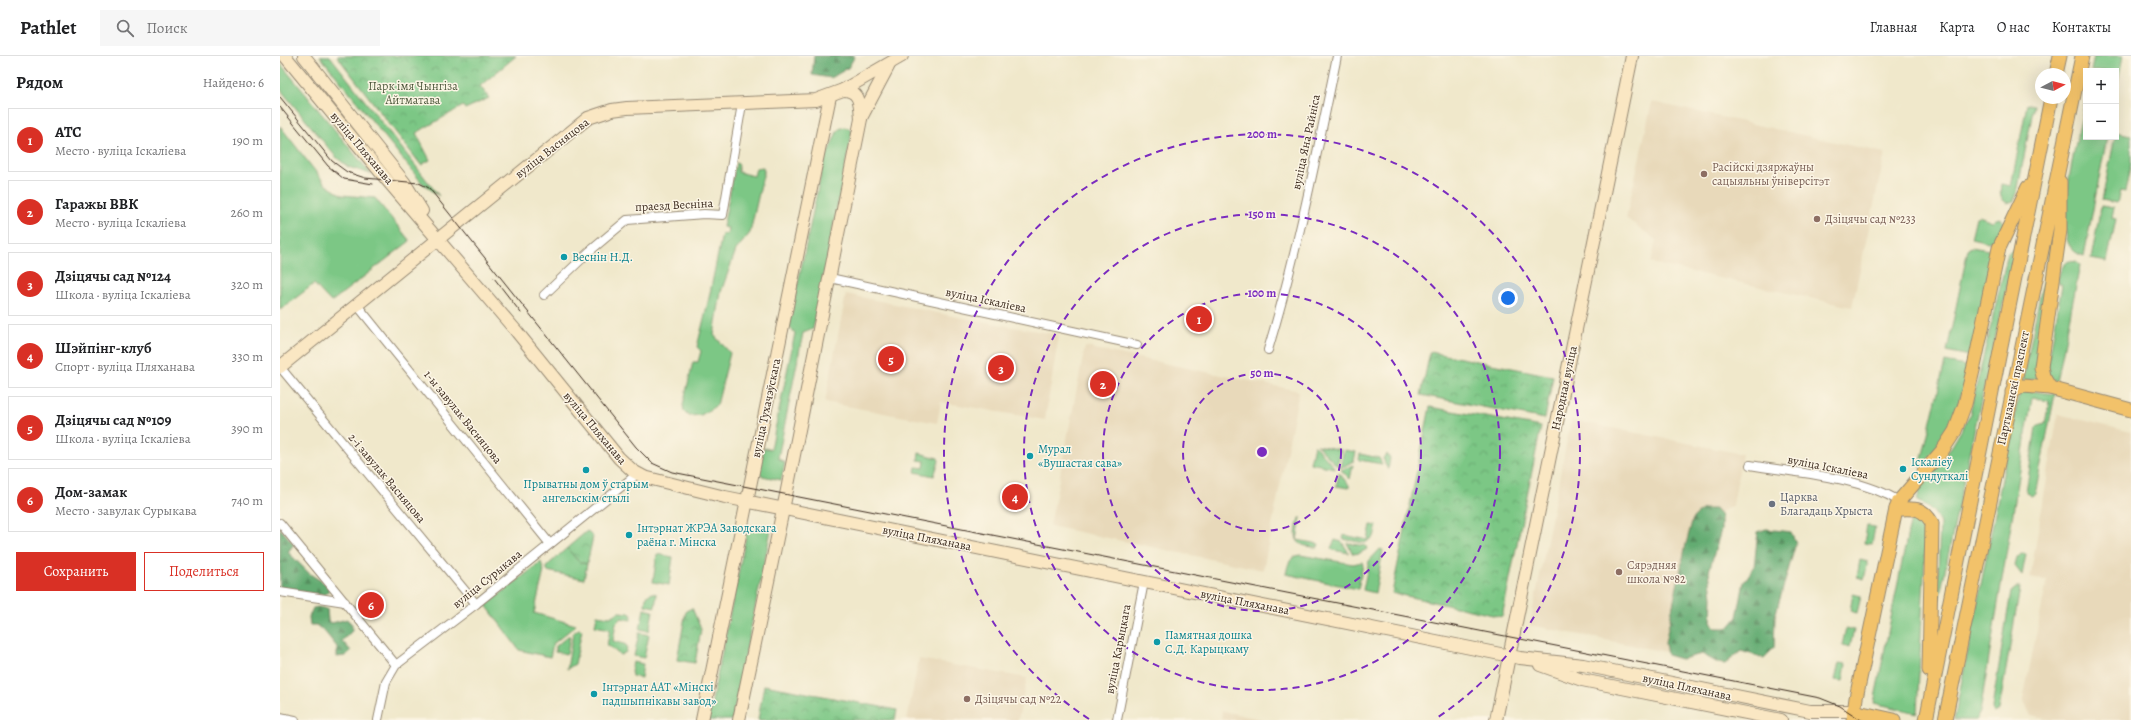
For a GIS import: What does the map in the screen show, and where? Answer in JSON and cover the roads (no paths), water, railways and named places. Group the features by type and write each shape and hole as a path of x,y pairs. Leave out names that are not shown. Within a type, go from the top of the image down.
{"main road":[{"name":"вуліца Пляханава","path":"286,56 619,458 637,474 664,483 746,501 1515,657 1584,665 1810,711 1853,716"},
{"name":"вуліца Пляханава","path":"304,56 404,182 439,239"},
{"name":"вуліца Васняцова","path":"280,367 588,118 612,110 627,108 806,101 830,96 843,90 889,65 902,56"},
{"name":"Народная вуліца","path":"1496,720 1515,657 1632,56"},
{"path":"2057,68 2060,56"},
{"name":"Партызанскі праспект","path":"1945,720 2082,56"},
{"path":"739,720 830,278 861,119 889,65"},
{"path":"843,90 852,91 856,94 859,99 861,119"},
{"name":"вуліца Тухачэўскага","path":"702,720 746,501 787,313 830,96"},
{"name":"Партызанскі праспект","path":"1926,720 2050,104"},
{"path":"2050,388 2043,376 2041,367 2060,230 2059,163"},
{"path":"1894,720 1853,716 1897,505 1942,451 1955,431 1965,404 1999,248 2036,173"},
{"path":"2012,392 2023,386 2050,388 2131,410"},
{"path":"1897,505 1926,513 1932,523 1928,706"},
{"name":"вуліца Пляханава","path":"1515,657 1582,680 1781,720"}],"street":[{"name":"вуліца Яна Райніса","path":"1268,350 1278,315 1320,138 1337,56"},
{"name":"праезд Весніна","path":"544,295 590,251 627,220 704,214 722,215 742,104"},
{"name":"вуліца Іскаліева","path":"830,278 1137,345"},
{"name":"1-ы завулак Васняцова","path":"357,305 550,544"},
{"name":"2-і завулак Васняцова","path":"280,367 476,604"},
{"name":"вуліца Іскаліева","path":"1750,465 1861,484 1886,493 1897,505"},
{"name":"вуліца Сурыкава","path":"378,720 386,682 396,665 476,604 637,474"},
{"path":"280,524 396,665"},
{"name":"вуліца Карыцкага","path":"1117,720 1144,582"},
{"path":"280,592 345,602"},
{"path":"280,717 295,720"}],"tram line":[{"path":"280,97 332,161 347,172 365,178 419,183 429,188 636,447 652,463 672,472 1820,698 1840,706 1861,720"},
{"path":"280,107 328,166 344,179 373,184"},
{"path":"494,278 521,313"}],"place":[{"name":"Расійскі дзяржаўны сацыяльны ўніверсітэт","path":"1704,174"},
{"name":"Дзіцячы сад №233","path":"1817,219"},
{"name":"Веснін Н.Д.","path":"564,257"},
{"name":"АТС","path":"1199,319"},
{"name":"Дзіцячы сад №109","path":"891,359"},
{"name":"Дзіцячы сад №124","path":"1001,368"},
{"name":"Гаражы ВВК","path":"1103,384"},
{"name":"Мурал «Вушастая сава»","path":"1030,456"},
{"name":"Іскаліеў Сундуткалі","path":"1903,469"},
{"name":"Прыватны дом ў старым ангельскім стылі","path":"586,470"},
{"name":"Шэйпінг-клуб","path":"1015,497"},
{"name":"Царква Благадаць Хрыста","path":"1772,504"},
{"name":"Інтэрнат ЖРЭА Заводскага раёна г. Мінска","path":"629,535"},
{"name":"Сярэдняя школа №82","path":"1619,572"},
{"name":"Дом-замак","path":"371,605"},
{"name":"Памятная дошка С.Д. Карыцкаму","path":"1157,642"},
{"name":"Інтэрнат ААТ «Мінскі падшыпнікавы завод»","path":"594,694"},
{"name":"Дзіцячы сад №22","path":"967,699"}],"park label":[{"name":"Парк імя Чынгіза Айтматава","path":"413,93"}]}
